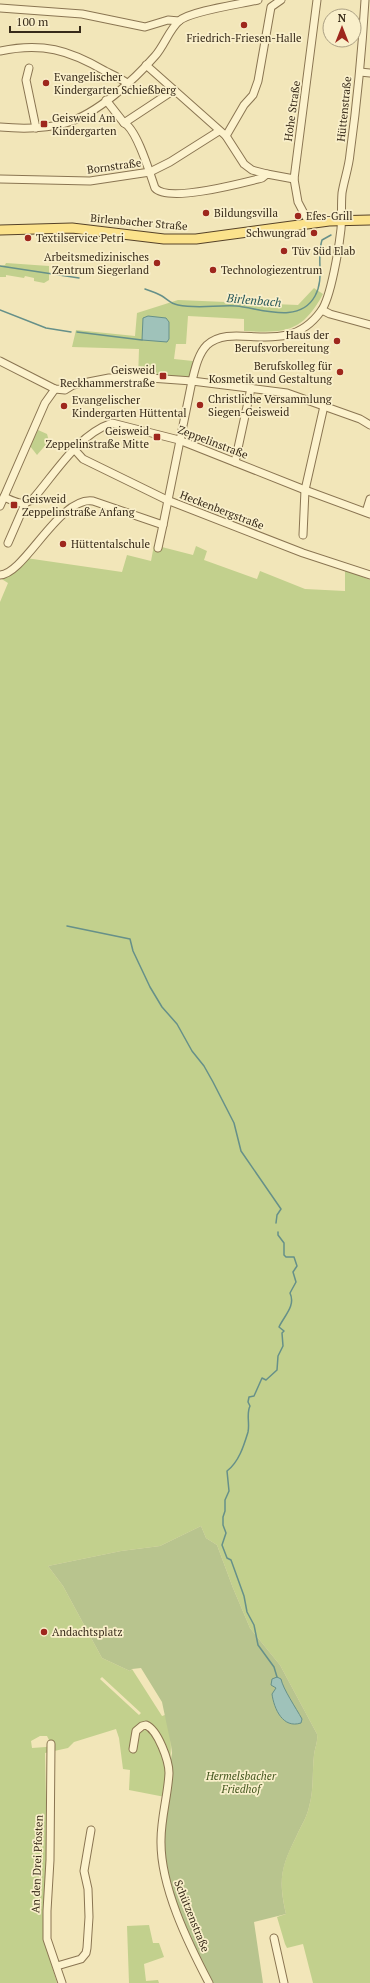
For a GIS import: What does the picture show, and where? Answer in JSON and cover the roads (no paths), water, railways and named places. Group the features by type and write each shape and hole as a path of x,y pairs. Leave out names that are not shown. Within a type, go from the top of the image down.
{"main road":[{"name":"Birlenbacher Straße","path":"0,230 72,228 164,239 196,239 309,223 341,220 370,220"}],"street":[{"path":"0,8 82,14 145,27 168,20 179,21 192,15 258,0"},
{"path":"226,136 255,89 260,75 271,7 281,0"},
{"name":"Hohe Straße","path":"309,223 300,206 294,178 316,0"},
{"name":"Hüttenstraße","path":"322,310 328,294 341,220 342,190 350,156 360,72 365,0"},
{"path":"0,127 36,128 65,123 77,119 106,100 146,65 156,55 179,21"},
{"path":"0,51 29,47 56,49 76,55 127,83"},
{"path":"146,65 226,136 244,164 252,170 294,178"},
{"path":"29,68 26,80 36,128"},
{"path":"360,72 370,73"},
{"path":"124,123 174,90"},
{"path":"106,100 124,123 128,125 140,145 155,188 158,192 167,194 205,191 262,178 267,174"},
{"name":"Bornstraße","path":"0,179 90,181 150,172 170,162 219,131"},
{"path":"158,548 192,381 202,353 207,345 216,339 229,337 270,337 289,335 306,326 322,310 330,314 370,325"},
{"path":"0,361 55,389 66,390 73,385 109,378 136,377 192,381 287,393 360,419 370,425"},
{"path":"235,462 251,388"},
{"path":"0,506 45,403 55,389"},
{"path":"303,535 305,490 324,406"},
{"name":"Zeppelinstraße","path":"8,543 25,504 32,500 74,449 105,425 112,423 179,440 305,490 368,513"},
{"name":"Heckenbergstraße","path":"74,449 83,459 167,500 303,553 370,575"},
{"path":"4,497 17,503 25,504"},
{"path":"368,513 370,499"},
{"path":"0,575 13,570 44,533 63,515 84,501 93,501 162,525"},
{"name":"Schützenstraße","path":"133,1749 134,1734 142,1726 150,1727 162,1746 169,1772 164,1802 161,1840 164,1872 174,1907 209,1983"},
{"name":"An den Drei Pfosten","path":"51,1744 50,1860 46,1910 47,1939 62,1983"},
{"path":"57,1966 81,1958 87,1948 88,1889 84,1871 91,1830"},
{"path":"274,1938 284,1983"}],"water":[{"path":"148,316 166,318 169,322 169,339 167,342 142,340 143,318"},
{"path":"277,1677 281,1679 302,1719 301,1723 289,1723 280,1716 277,1711 272,1694 276,1688 271,1685 272,1679"}],"waterway":[{"name":"Birlenbach","path":"145,289 160,295 173,304 185,306 236,306 278,313 299,310 308,305 318,289 320,275 320,247 322,240 331,235"},
{"name":"Birlenbach","path":"0,266 79,278"},
{"path":"0,310 46,328 71,332"},
{"path":"77,332 142,340"},
{"path":"67,926 130,939 133,951 150,987 162,1007 177,1024 192,1051 204,1066 213,1082 234,1123 241,1151 281,1209 277,1215 276,1223"},
{"path":"277,1677 274,1667 258,1645 254,1625 247,1612 244,1596 231,1560 227,1558 222,1545 226,1533 223,1525 225,1500 229,1491 227,1471 238,1458 248,1432 248,1412 250,1406 248,1402 249,1397 254,1396 262,1378 266,1380 277,1370 278,1356 283,1346 282,1333 284,1331 279,1327 289,1311 292,1302 290,1293 296,1282 293,1272 297,1266 294,1257 286,1257 284,1255 284,1243 278,1235 278,1232"}],"place":[{"name":"Friedrich-Friesen-Halle","path":"244,25"},
{"name":"Evangelischer Kindergarten Schießberg","path":"46,83"},
{"name":"Geisweid Am Kindergarten","path":"44,124"},
{"name":"Bildungsvilla","path":"206,213"},
{"name":"Efes-Grill","path":"298,216"},
{"name":"Schwungrad","path":"314,233"},
{"name":"Textilservice Petri","path":"28,238"},
{"name":"Tüv Süd Elab","path":"284,251"},
{"name":"Arbeitsmedizinisches Zentrum Siegerland","path":"157,263"},
{"name":"Technologiezentrum","path":"213,270"},
{"name":"Haus der Berufsvorbereitung","path":"337,341"},
{"name":"Berufskolleg für Kosmetik und Gestaltung","path":"340,372"},
{"name":"Geisweid Reckhammerstraße","path":"163,376"},
{"name":"Christliche Versammlung Siegen-Geisweid","path":"200,405"},
{"name":"Evangelischer Kindergarten Hüttental","path":"64,406"},
{"name":"Geisweid Zeppelinstraße Mitte","path":"157,437"},
{"name":"Geisweid Zeppelinstraße Anfang","path":"14,505"},
{"name":"Hüttentalschule","path":"63,544"},
{"name":"Andachtsplatz","path":"44,1632"}],"park label":[{"name":"Hermelsbacher Friedhof","path":"241,1782"}]}
